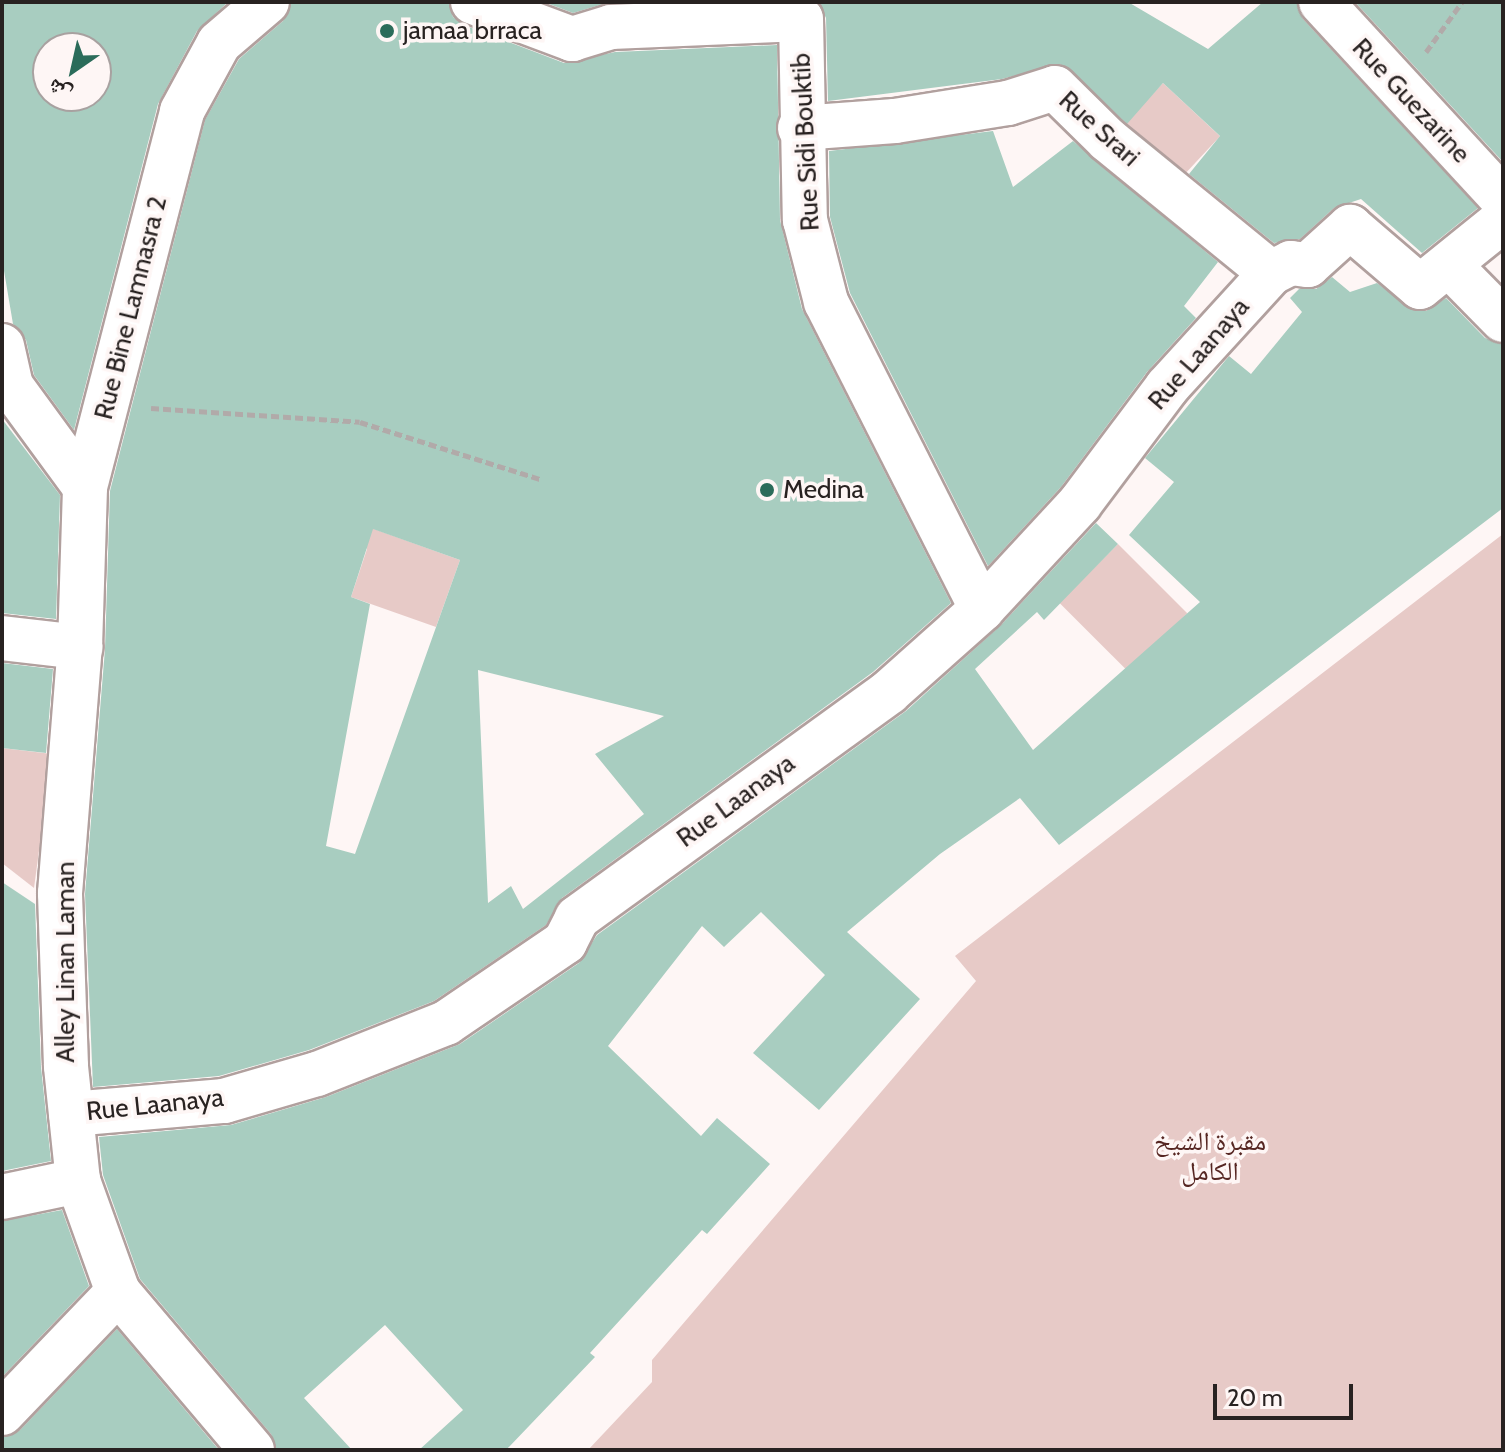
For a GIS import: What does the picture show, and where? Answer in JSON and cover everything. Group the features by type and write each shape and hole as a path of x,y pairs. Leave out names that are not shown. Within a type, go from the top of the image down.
{"street":[{"name":"Rue Bine Lamnasra 2","path":"80,647 85,487 182,111 219,43 267,2"},
{"name":"Rue Sidi Bouktib","path":"473,2 572,39 611,27 801,19 800,128 805,220 826,302 982,609"},
{"name":"Rue Guezarine","path":"1321,2 1503,199"},
{"name":"Rue Srari","path":"800,128 909,118 1008,103 1055,88 1108,140 1271,273"},
{"path":"1271,273 1291,263 1308,265 1350,227 1420,287 1503,220"},
{"path":"1449,265 1503,320"},
{"name":"Rue Laanaya","path":"71,1114 224,1101 317,1074 446,1023 565,942 577,918 889,692 982,609 1080,503 1167,387 1271,273"},
{"path":"2,346 11,386 85,487"},
{"path":"2,638 80,647"},
{"name":"Alley Linan Laman","path":"80,647 60,893 71,1114 78,1181 118,1292"},
{"path":"2,1197 78,1181"},
{"path":"2,1413 118,1292 252,1450"}],"path":[{"path":"1395,84 1423,57 1462,2"},
{"path":"109,403 231,417 360,422 540,479"}],"green space":[{"path":"1163,83 1220,136 1174,185 1117,132"},
{"path":"338,516 460,560 436,627 351,597 367,549"},
{"name":"مقبرة الشيخ الكامل","path":"1503,534 1503,1450 588,1450 652,1382 652,1360 976,981 955,956"},
{"path":"1118,544 1187,613 1129,672 1059,603"},
{"path":"2,748 52,754 34,888 2,863"}],"building":[{"path":"2,2 228,2 197,31 158,104 74,430 34,375 26,340 13,324 2,259"},
{"path":"291,2 449,2 453,17 464,25 564,63 615,52 777,45 780,220 802,309 951,603 873,672 562,898 546,925 434,1001 309,1050 219,1076 93,1087 85,894 105,649 110,491 205,120 239,59 283,21","holes":["373,529 460,560 355,854 326,846 370,604 351,597","478,670 664,716 595,754 644,814 523,909 511,886 488,903"]},
{"path":"544,2 610,2 573,13"},
{"path":"818,2 1128,2 1208,49 1263,2 1297,2 1303,19 1478,208 1422,253 1361,199 1334,208 1300,239 1274,243 1189,174 1220,136 1163,83 1127,124 1060,64 1002,79 828,101 826,18"},
{"path":"1355,2 1503,2 1503,162"},
{"name":"Medina","path":"993,131 1013,187 1073,141 1218,262 1184,306 1196,318 1147,372 1061,487 988,566 850,293 830,217 829,151"},
{"path":"1332,277 1350,292 1377,283 1415,311 1426,311 1446,298 1485,338 1503,344 1503,508 1059,845 1020,798 940,854 847,932 920,999 819,1110 753,1053 825,975 761,912 724,947 702,926 608,1046 701,1136 717,1118 770,1164 707,1234 702,1230 590,1353 595,1357 506,1450 419,1450 463,1410 385,1325 304,1398 352,1450 276,1450 271,1434 140,1279 103,1175 99,1137 231,1125 326,1097 460,1044 579,963 597,935 906,711 1000,626 1096,523 1118,544 1044,620 1037,612 975,669 1033,750 1200,602 1129,535 1174,482 1145,458 1229,356 1251,374 1302,312 1290,298 1299,289 1316,289"},
{"path":"2,419 60,495 56,619 2,613"},
{"path":"2,663 53,669 46,753 2,748"},
{"path":"2,882 35,904 41,1067 51,1161 2,1171"},
{"path":"62,1210 89,1286 2,1377 2,1221"},
{"path":"117,1329 219,1450 2,1450 2,1437 20,1430"}],"place":[{"name":"jamaa brraca","path":"387,31"},
{"name":"Medina","path":"767,490"}]}
